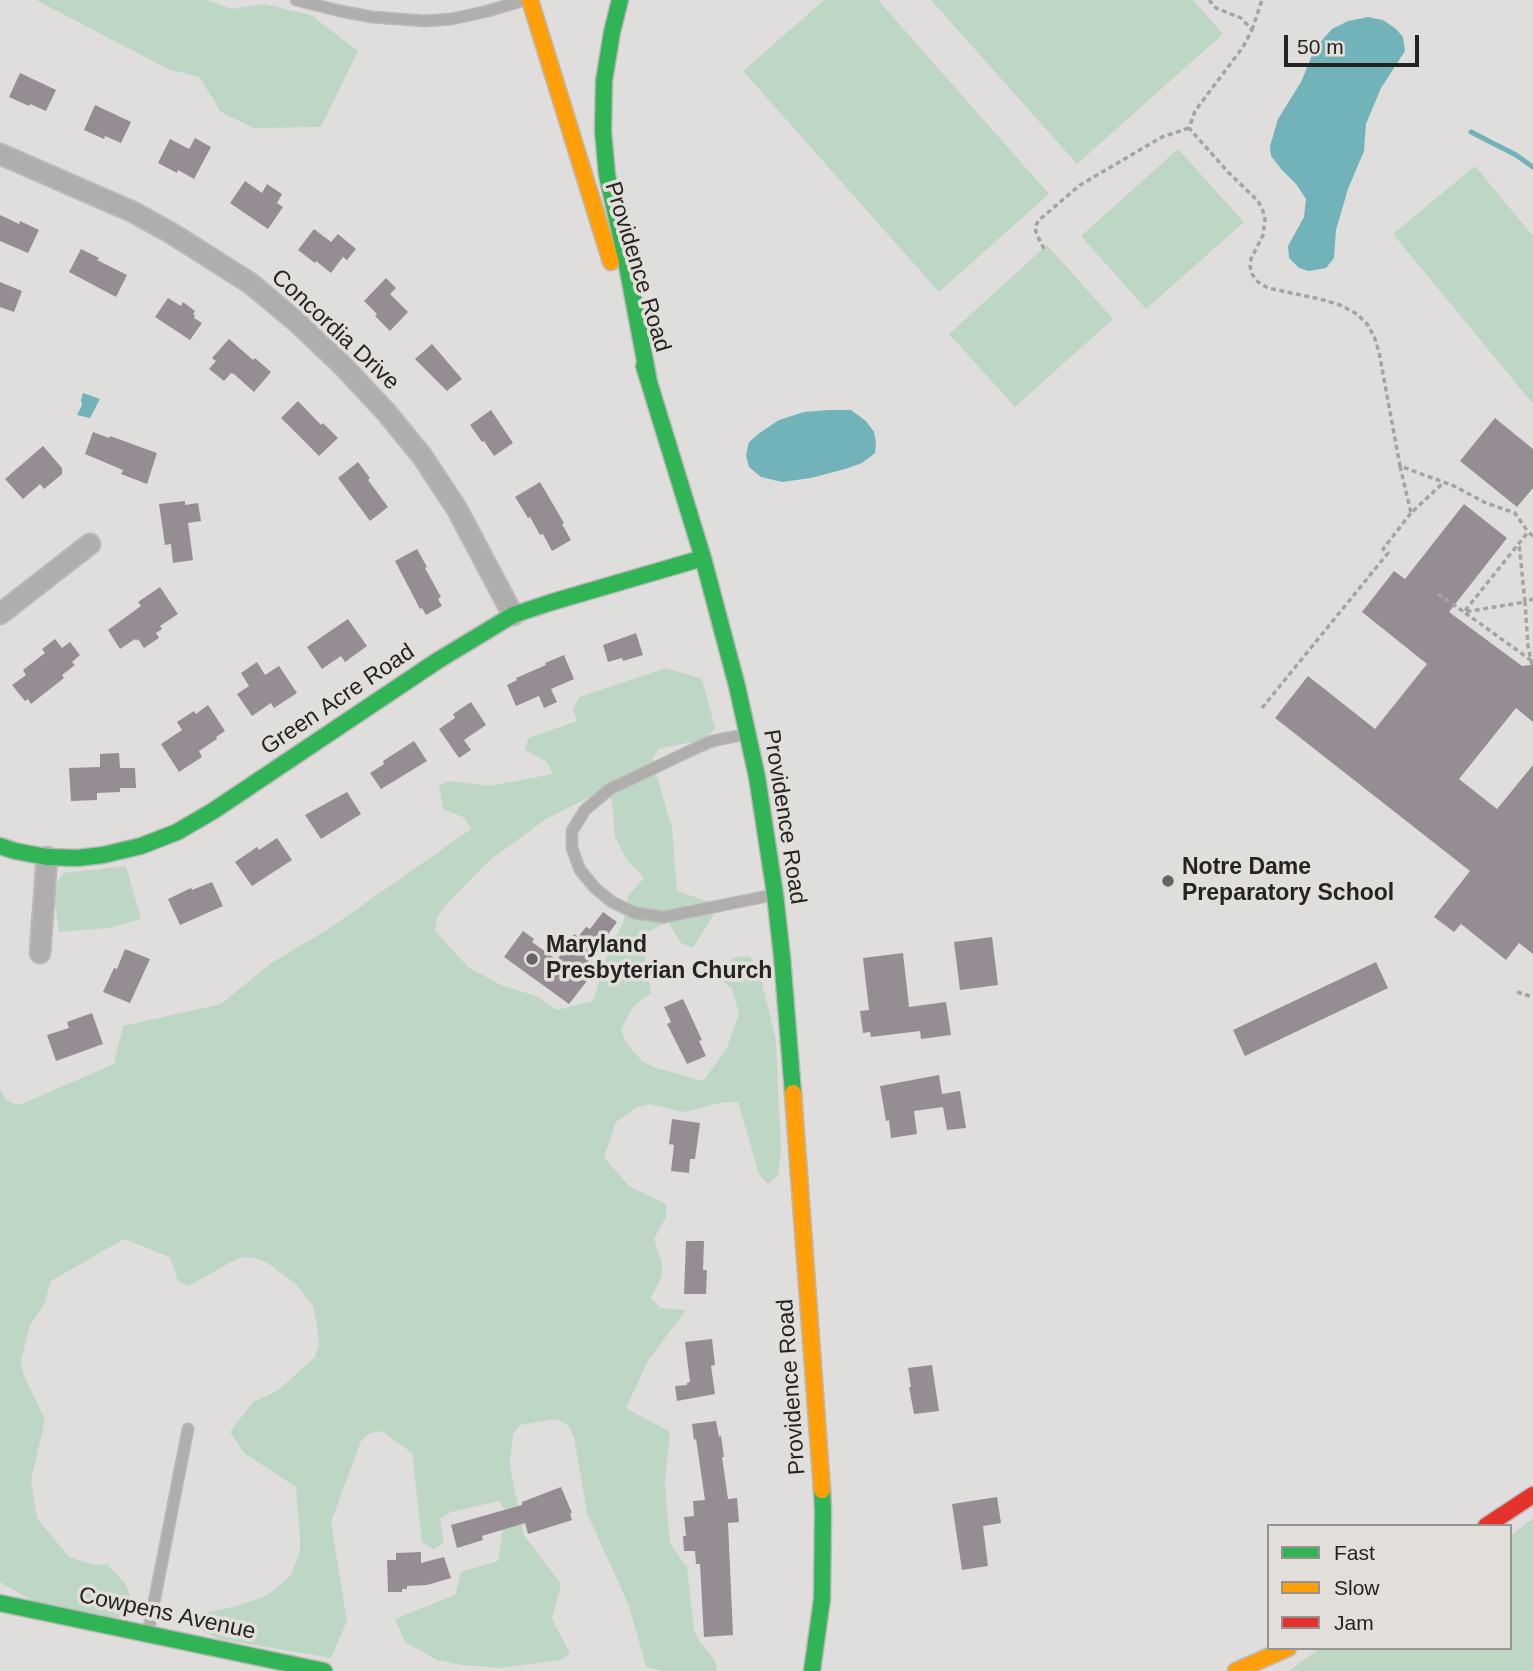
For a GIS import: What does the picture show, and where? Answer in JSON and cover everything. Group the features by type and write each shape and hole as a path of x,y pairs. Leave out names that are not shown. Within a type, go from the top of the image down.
{"main road":[{"name":"Providence Road","path":"527,0 703,558 748,734 764,818 782,957 823,1510 822,1599 812,1671"},
{"path":"620,0 604,81 603,131 607,175 649,383"},
{"name":"Green Acre Road","path":"0,846 47,857 77,858 141,846 177,832 213,811 437,661 513,615 552,601 703,558"},
{"path":"1489,1524 1533,1495"},
{"name":"Cowpens Avenue","path":"0,1603 324,1671"},
{"path":"1236,1671 1283,1650"}],"street":[{"name":"Concordia Drive","path":"0,154 133,212 250,284 298,323 377,402 422,456 457,509 513,615"},
{"path":"0,614 90,544"},
{"path":"40,953 47,857"}],"lane":[{"path":"296,0 372,17 425,21 452,19 527,0"},
{"path":"748,734 704,744 610,789 585,810 572,831 572,848 580,870 595,888 612,902 635,913 664,917 775,894"},
{"path":"148,1634 188,1429"}],"path":[{"path":"1209,0 1216,8 1241,18 1252,30"},
{"path":"1189,128 1195,111 1243,47 1262,0"},
{"path":"1044,249 1035,228 1038,221 1080,185 1162,137 1189,128"},
{"path":"1189,128 1258,201 1263,211 1265,220 1262,235 1250,266 1258,282 1268,288 1340,305 1357,314 1374,336 1399,466 1411,513"},
{"path":"1399,466 1444,482 1486,503 1514,513 1533,536"},
{"path":"1262,708 1388,553 1383,549 1411,513 1444,482"},
{"path":"1464,612 1528,532"},
{"path":"1519,543 1528,646 1532,662"},
{"path":"1438,594 1532,662"},
{"path":"1464,612 1533,599"},
{"path":"1517,992 1533,997"}],"green space":[{"path":"36,0 207,0 232,9 264,4 311,15 358,51 321,127 254,128 221,112 199,77 168,69"},
{"path":"824,0 878,0 1049,194 939,292 743,71"},
{"path":"931,0 1193,0 1223,34 1077,164"},
{"path":"1178,149 1244,222 1146,309 1081,236"},
{"path":"1475,166 1533,236 1533,404 1393,234"},
{"path":"1047,245 1113,319 1015,407 949,334"},
{"path":"666,668 702,679 715,728 706,739 659,749 652,759 672,828 677,891 713,903 713,916 693,948 681,943 668,922 647,932 643,944 651,993 633,1007 621,1029 625,1041 642,1061 653,1067 703,1081 726,1050 739,1014 732,989 713,972 736,957 749,956 758,966 776,1040 781,1151 778,1176 768,1184 759,1174 738,1102 720,1103 685,1112 649,1104 637,1107 616,1122 604,1157 629,1186 666,1204 666,1217 654,1239 662,1263 662,1276 651,1298 660,1308 686,1310 649,1359 626,1408 670,1432 665,1482 671,1545 687,1567 694,1629 699,1641 715,1660 717,1671 664,1671 646,1667 629,1606 587,1513 574,1437 568,1425 556,1419 520,1425 513,1434 510,1459 524,1535 561,1584 552,1619 570,1653 561,1660 500,1668 462,1665 437,1660 405,1642 395,1619 455,1595 461,1572 498,1561 506,1511 499,1501 451,1512 440,1519 444,1543 433,1549 422,1542 412,1453 382,1431 370,1433 361,1441 331,1522 347,1621 331,1658 219,1639 187,1623 198,1614 261,1598 291,1575 300,1550 296,1487 244,1453 230,1432 253,1402 277,1391 315,1357 319,1344 316,1319 313,1306 296,1284 266,1262 242,1257 189,1286 178,1281 170,1257 124,1239 51,1281 44,1305 30,1325 21,1361 23,1373 45,1420 31,1480 37,1518 69,1557 93,1565 107,1564 125,1583 132,1600 129,1612 118,1619 36,1603 0,1582 0,1090 7,1101 19,1105 114,1064 123,1026 221,1004 271,963 327,930 471,829 465,818 443,809 439,785 451,781 489,786 553,774 547,762 525,750 528,738 577,721 573,709 579,697","holes":["603,790 612,800 615,837 627,860 644,878 628,896 624,920 608,953 593,1001 557,1010 536,996 501,985 468,967 435,931 437,918 444,907 489,861 546,819"]},
{"path":"126,866 141,919 108,928 59,932 53,890 63,873"},
{"path":"1533,1518 1533,1671 1289,1671 1317,1650 1512,1650 1512,1534"}],"water":[{"path":"1368,17 1383,20 1396,29 1403,37 1405,51 1381,88 1366,124 1364,151 1348,189 1336,230 1334,258 1326,268 1309,271 1299,268 1289,258 1288,246 1304,217 1306,199 1271,156 1270,146 1278,119 1301,82 1315,48 1332,29 1348,21"},
{"path":"83,393 100,399 90,418 77,415 82,405"},
{"path":"851,410 866,421 874,432 875,453 862,463 845,469 782,482 761,477 749,467 746,455 749,442 761,432 779,420 804,412"}],"building":[{"path":"20,73 56,90 46,111 9,97"},
{"path":"95,105 131,122 121,143 84,130"},
{"path":"195,138 211,147 194,179 158,163 170,139 189,149"},
{"path":"245,181 262,193 267,184 282,194 277,203 283,207 268,229 230,203"},
{"path":"0,215 39,230 28,253 0,241"},
{"path":"314,229 331,242 338,234 356,249 347,260 343,257 331,273 298,250"},
{"path":"81,249 127,275 116,297 69,272"},
{"path":"386,278 396,288 390,294 408,312 390,331 364,301"},
{"path":"0,282 22,291 14,312 0,307"},
{"path":"168,298 181,306 183,302 195,311 194,318 202,323 190,340 155,317"},
{"path":"229,339 271,372 254,392 234,374 231,373 224,381 209,369 216,361 212,358"},
{"path":"432,344 462,379 447,391 415,359"},
{"path":"298,401 338,438 319,456 281,418"},
{"path":"491,410 513,443 494,456 470,425"},
{"path":"1495,418 1533,449 1533,488 1517,507 1460,461"},
{"path":"93,432 157,453 147,484 121,474 123,470 85,454"},
{"path":"43,446 62,468 62,474 44,489 40,484 23,499 5,479"},
{"path":"358,462 388,507 370,521 338,478"},
{"path":"540,482 571,540 552,551 543,534 540,535 515,497"},
{"path":"185,501 185,505 198,503 201,521 188,523 193,560 173,563 171,544 165,545 159,504"},
{"path":"1464,504 1507,538 1449,612 1522,666 1533,665 1533,722 1516,708 1459,779 1497,809 1533,765 1533,954 1519,943 1506,960 1461,924 1454,932 1434,917 1470,871 1275,718 1308,676 1375,729 1427,664 1362,612 1394,571 1405,579"},
{"path":"417,549 441,597 438,599 442,606 426,615 422,608 420,609 395,561"},
{"path":"160,587 178,614 160,626 162,629 156,633 159,638 144,648 138,639 135,639 120,649 108,630 141,606 138,602"},
{"path":"348,619 367,646 345,662 341,656 322,669 307,647"},
{"path":"636,633 643,655 608,662 603,645"},
{"path":"55,639 62,648 70,642 80,655 72,662 75,665 62,675 64,678 31,704 28,699 25,701 12,685 26,675 23,670 45,653 42,649"},
{"path":"564,655 574,679 551,689 557,702 544,708 539,696 516,706 507,685"},
{"path":"257,662 265,675 279,666 297,693 274,708 271,703 252,716 237,694 249,686 241,673"},
{"path":"471,702 486,725 464,740 471,750 459,758 439,729 455,718 453,714"},
{"path":"208,705 225,731 199,751 202,757 179,772 161,744 182,730 177,722 194,711 196,714"},
{"path":"414,741 427,761 381,789 370,773"},
{"path":"119,753 120,768 135,768 136,788 97,793 97,800 71,801 69,768 100,767 100,754"},
{"path":"347,792 361,814 321,839 305,815"},
{"path":"277,838 292,860 252,886 235,862 257,847 259,850"},
{"path":"212,882 223,906 180,925 168,899"},
{"name":"Maryland Presbyterian Church","path":"603,912 617,922 578,975 587,981 569,1004 504,957 523,931 534,939 532,942 557,960 574,934 578,937 586,927 590,929"},
{"path":"992,937 998,985 960,990 954,942"},
{"path":"125,949 150,959 130,1003 103,992"},
{"path":"903,953 909,1007 946,1002 951,1035 921,1039 920,1031 871,1037 870,1032 863,1033 860,1011 869,1010 863,958"},
{"path":"1376,962 1388,988 1245,1056 1233,1030"},
{"path":"683,999 702,1040 699,1041 706,1056 687,1064 667,1024 671,1022 664,1007"},
{"path":"92,1013 103,1044 56,1061 47,1035 69,1028 67,1022"},
{"path":"939,1075 942,1094 960,1091 966,1128 947,1130 943,1107 914,1111 917,1134 891,1138 880,1086"},
{"path":"672,1119 700,1123 695,1159 690,1159 689,1173 671,1171 674,1145 669,1144"},
{"path":"686,1241 704,1241 706,1294 684,1294"},
{"path":"712,1339 715,1365 711,1366 715,1394 677,1401 675,1386 687,1385 690,1382 685,1342"},
{"path":"932,1365 939,1411 914,1414 908,1368"},
{"path":"716,1421 719,1437 721,1436 728,1499 737,1498 739,1522 728,1523 733,1635 704,1637 700,1564 696,1564 695,1551 684,1551 684,1517 694,1516 693,1501 705,1500 692,1424"},
{"path":"561,1487 572,1513 572,1520 528,1534 525,1523 482,1536 483,1540 457,1548 451,1525 522,1505 522,1502"},
{"path":"997,1497 1001,1523 983,1526 988,1566 962,1570 952,1504"},
{"path":"421,1552 421,1563 444,1557 451,1578 427,1585 407,1586 402,1592 388,1592 387,1560 396,1560 396,1553"}],"waterway":[{"path":"1471,132 1533,167"}],"traffic: fast":[{"path":"620,0 604,81 603,131 607,175 649,382"},
{"path":"644,366 703,558 737,686 757,777 775,894 793,1093"},
{"path":"0,846 47,857 77,858 141,846 177,832 213,811 437,661 513,615 703,558"},
{"path":"812,1671 822,1599 822,1490"},
{"path":"0,1603 324,1671"}],"traffic: slow":[{"path":"530,0 611,262"},
{"path":"793,1093 822,1490"},
{"path":"1236,1671 1283,1650"}],"traffic: jam":[{"path":"1489,1524 1533,1495"}],"place":[{"name":"Notre Dame Preparatory School","path":"1168,881"},
{"name":"Maryland Presbyterian Church","path":"532,959"}]}
